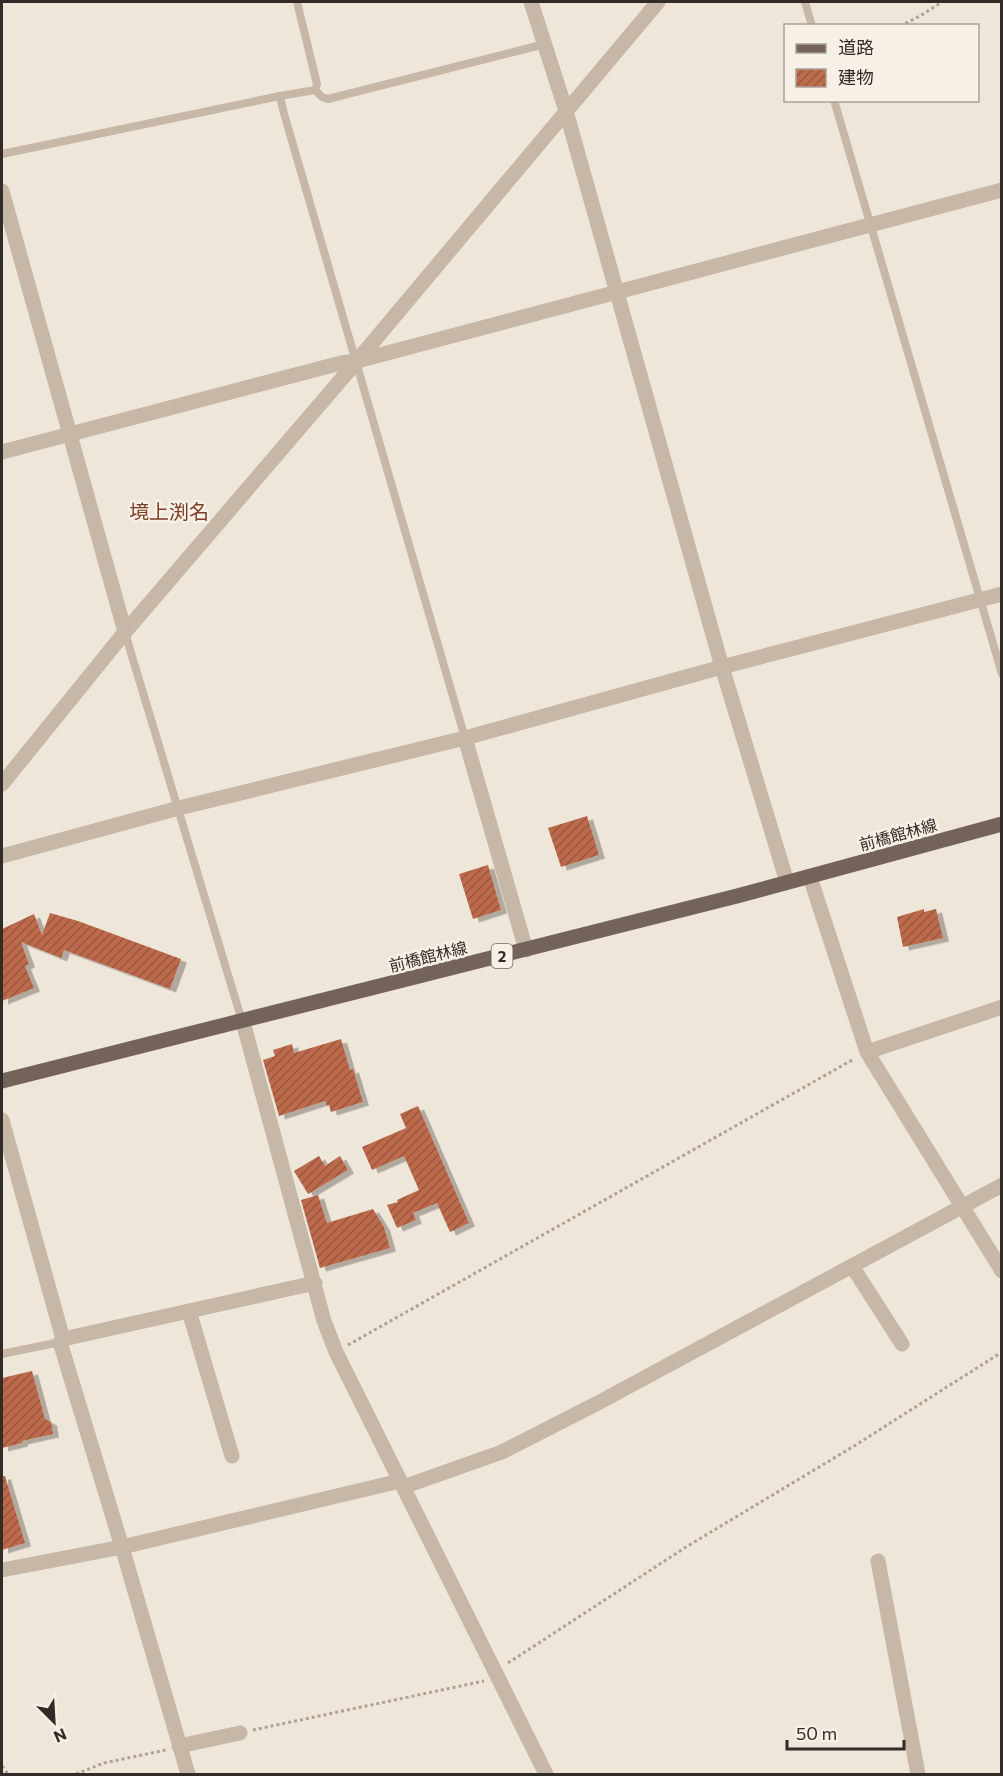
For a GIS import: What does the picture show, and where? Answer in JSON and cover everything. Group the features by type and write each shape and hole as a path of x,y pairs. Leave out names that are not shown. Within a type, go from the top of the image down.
{"main road":[{"name":"前橋館林線","path":"2,1081 526,950 810,877 1002,824"}],"street":[{"path":"531,2 566,111 722,667 787,882"},
{"path":"2,784 125,632 357,361 658,2"},
{"path":"2,452 341,363 357,361 1002,190"},
{"path":"2,191 125,632"},
{"path":"2,856 180,808 465,738 722,667 1002,594"},
{"path":"465,738 526,950"},
{"path":"810,877 867,1052 1002,1271"},
{"path":"867,1052 1002,1007"},
{"path":"243,1022 324,1321 336,1352 546,1774"},
{"path":"2,1120 62,1340 188,1774"},
{"path":"2,1570 122,1547 402,1484 502,1452 596,1404 1002,1185"},
{"path":"852,1266 902,1344"},
{"path":"62,1340 315,1283"},
{"path":"189,1311 232,1456"},
{"path":"878,1561 918,1774"},
{"path":"180,1746 240,1733"}],"lane":[{"path":"297,2 317,84 315,90"},
{"path":"805,2 811,24"},
{"path":"315,90 321,97 328,99 544,44"},
{"path":"2,154 315,90"},
{"path":"280,96 465,738"},
{"path":"835,102 1002,674"},
{"path":"125,632 243,1022"},
{"path":"2,1354 62,1340"}],"path":[{"path":"904,24 942,2"},
{"path":"336,1352 867,1052"},
{"path":"240,1733 495,1675 666,1560 854,1446 1002,1352"},
{"path":"76,1774 104,1763 180,1746"},
{"path":"2,1766 8,1774"}],"building":[{"path":"587,816 599,855 561,867 548,828"},
{"path":"488,865 501,910 473,919 459,874"},
{"path":"924,909 924,912 936,909 943,938 903,947 897,917"},
{"path":"50,913 181,959 170,989 64,950 61,958 21,942 29,964 25,966 34,988 2,1001 2,929 34,914 42,935"},
{"path":"341,1039 363,1102 331,1112 325,1101 279,1116 263,1060 275,1056 273,1050 292,1044 294,1053"},
{"path":"418,1106 469,1223 450,1232 437,1203 413,1213 416,1220 397,1228 387,1205 398,1202 397,1200 419,1190 404,1156 372,1170 362,1147 406,1128 400,1114"},
{"path":"319,1156 325,1166 340,1156 348,1170 308,1194 294,1171"},
{"path":"318,1195 327,1223 373,1209 384,1227 390,1248 320,1268 301,1200"},
{"path":"32,1371 45,1419 51,1422 53,1434 2,1448 2,1378"},
{"path":"2,1476 5,1476 25,1543 2,1550"}],"district":[{"name":"境上渕名","path":"169,511"}]}
